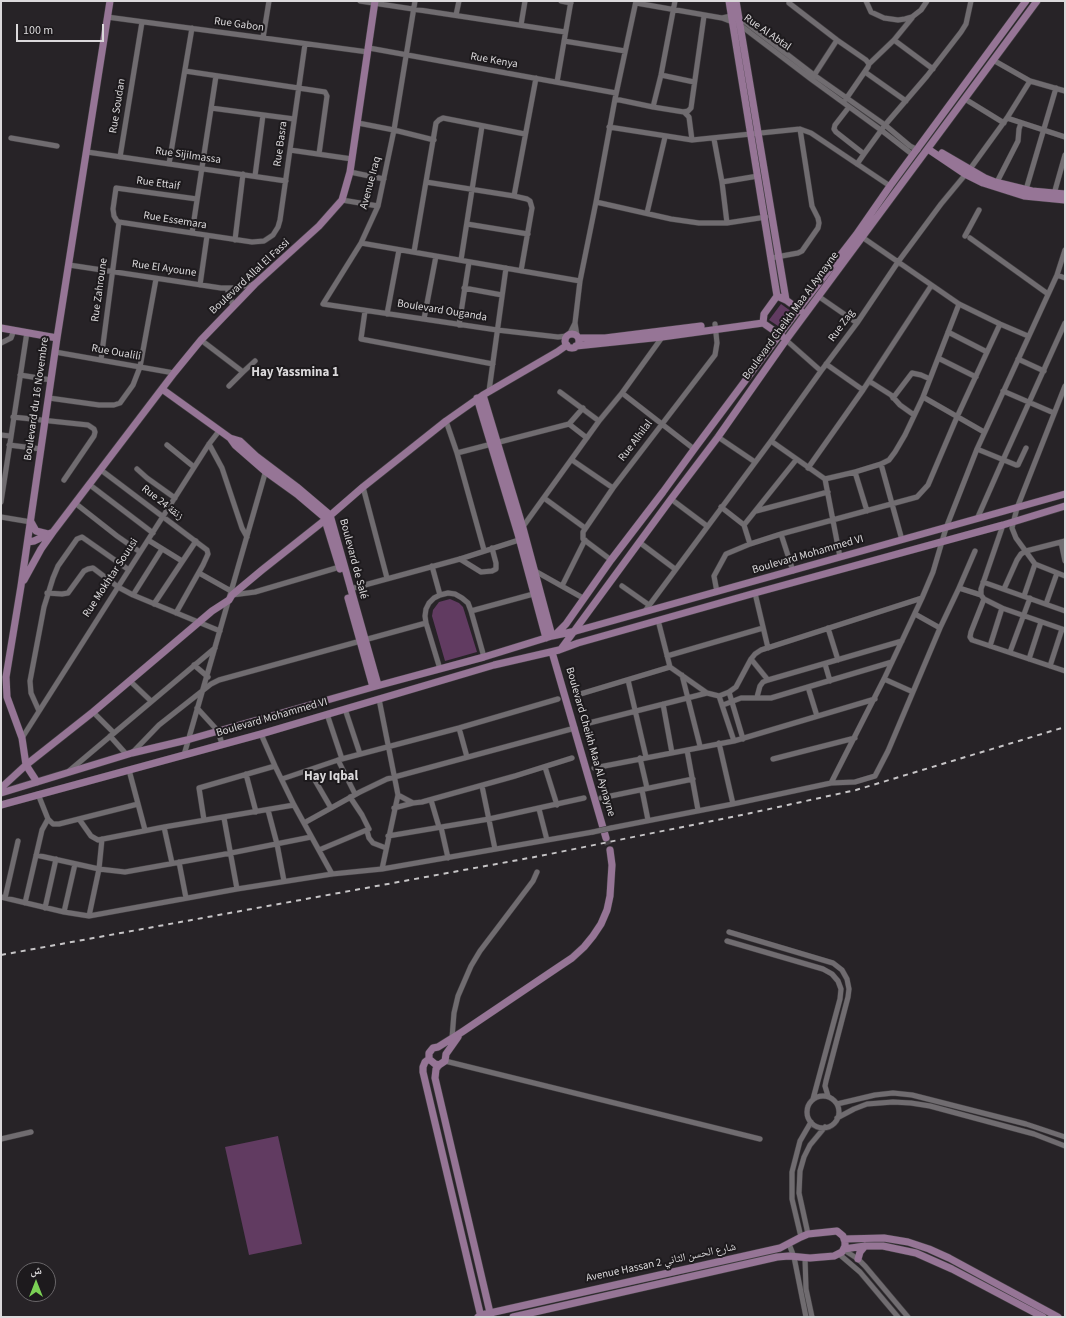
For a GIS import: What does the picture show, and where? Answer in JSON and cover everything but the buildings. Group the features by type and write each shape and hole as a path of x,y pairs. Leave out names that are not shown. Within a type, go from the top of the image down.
{"street":[{"name":"Boulevard du 16 Novembre","path":"26,765 22,738 7,697 6,684 27,550 57,338 110,1"},
{"path":"263,38 269,1"},
{"path":"360,1 375,2 565,32"},
{"name":"Avenue Iraq","path":"323,304 361,243 378,206 394,130 415,1"},
{"path":"456,15 458,1"},
{"path":"521,25 525,1"},
{"path":"557,82 571,2 561,1"},
{"path":"653,107 661,75 675,1"},
{"path":"729,1 758,176 775,258 786,300"},
{"path":"736,1 758,134 767,216"},
{"path":"866,1 869,9 876,15 891,19 905,19 912,17"},
{"path":"845,100 869,64 894,40 927,1"},
{"path":"857,164 881,130 933,69 966,24 972,1"},
{"name":"Boulevard Cheikh Maa Al Aynayne","path":"562,647 718,437 783,337 798,310 856,235 890,186 916,153 1026,1"},
{"name":"Boulevard Cheikh Maa Al Aynayne","path":"606,838 575,728 551,652 542,647 542,642 551,637 566,624 583,598 694,449 783,337 805,314 862,237 931,149 965,98 1037,1"},
{"name":"Boulevard Allal El Fassi","path":"21,586 50,533 101,470 174,373 201,340 255,284 319,226 342,200 350,172 375,2"},
{"path":"1,788 26,765 93,712 198,622 446,421 571,338 576,323 580,281 609,127 636,2"},
{"name":"Rue Al Abtal","path":"636,2 704,16 732,19 739,22 845,100 885,125 916,153"},
{"path":"789,3 866,60 869,64"},
{"path":"615,99 653,107 684,112 688,111 691,108 704,16"},
{"name":"Rue Gabon","path":"107,17 305,44 369,50"},
{"name":"Rue Soudan","path":"120,157 142,22"},
{"path":"169,164 192,28"},
{"path":"813,77 838,40"},
{"path":"894,40 933,69"},
{"path":"564,41 625,51"},
{"name":"Rue Basra","path":"264,240 273,235 278,227 286,181 305,44"},
{"name":"Rue Kenya","path":"369,50 406,55 616,93"},
{"path":"993,60 1030,81 1065,91"},
{"path":"184,71 325,92 327,96 319,154"},
{"path":"865,72 906,101"},
{"path":"661,75 694,82"},
{"path":"192,233 216,76"},
{"path":"514,196 536,78"},
{"name":"Rue Zag","path":"647,608 771,441 857,322 898,262 1005,121 1030,81"},
{"path":"1025,193 1056,88"},
{"path":"965,98 1005,121 1021,123 1065,137"},
{"name":"Rue Al Abtal","path":"845,100 849,107 916,153"},
{"path":"849,107 835,125 834,129 864,154"},
{"path":"211,108 294,119"},
{"path":"684,112 689,117 692,140"},
{"path":"255,176 263,115"},
{"path":"414,252 436,123 443,118 525,134"},
{"path":"358,123 434,140"},
{"path":"997,182 1018,141 1021,123"},
{"path":"461,260 482,126"},
{"path":"609,127 665,137 692,140 714,139 800,129 811,133 890,186"},
{"path":"775,258 798,254 802,251 818,228 819,223 812,206 800,129"},
{"path":"647,214 665,137"},
{"path":"11,138 57,146"},
{"path":"714,139 722,182 727,223"},
{"path":"931,149 983,183 1025,193 1065,200"},
{"path":"290,150 352,159"},
{"name":"Rue Sijilmassa","path":"87,152 286,181"},
{"path":"1054,194 1065,155"},
{"path":"350,172 384,179"},
{"path":"967,172 1025,193 1065,194"},
{"path":"235,240 242,174"},
{"path":"722,182 758,176"},
{"path":"426,182 514,196 530,201 532,208 521,271"},
{"name":"Rue Ettaif","path":"119,222 113,213 116,188 197,199"},
{"path":"342,200 378,206"},
{"path":"596,202 671,219 699,223 727,223 767,216"},
{"path":"979,210 967,237 1048,294"},
{"name":"Rue Essemara","path":"119,222 235,240 256,242 264,240"},
{"name":"Rue Zahroune","path":"101,360 119,222"},
{"path":"467,224 528,234"},
{"path":"200,285 207,236"},
{"path":"862,237 959,304 1028,336"},
{"path":"361,243 580,281"},
{"path":"387,314 399,250"},
{"path":"831,783 875,699 922,598 933,572 946,528 977,449 1057,275 1065,250"},
{"path":"424,319 436,256"},
{"path":"775,258 777,296 764,314 764,322 821,370"},
{"path":"459,325 469,262"},
{"name":"Rue El Ayoune","path":"69,265 156,279 228,288 255,284"},
{"path":"490,391 506,268"},
{"path":"1057,275 1065,278"},
{"path":"49,398 98,405 117,405 122,401 129,392 140,367 156,279"},
{"path":"808,468 863,390 931,286"},
{"path":"228,288 233,306"},
{"path":"464,288 502,295"},
{"path":"777,296 786,300 805,314"},
{"path":"818,296 857,322"},
{"name":"Boulevard Ouganda","path":"323,304 459,325 558,337 605,338 663,334"},
{"path":"825,479 881,464 888,460 895,452 923,397 959,304"},
{"path":"365,310 361,339 493,364"},
{"name":"Boulevard Ouganda","path":"571,338 578,344 576,346 764,322"},
{"path":"977,519 1065,323"},
{"path":"717,592 714,576 726,554 781,534 917,497 928,485 957,417 1000,324"},
{"name":"Rue Alhilal","path":"585,528 661,424 715,355 717,342 716,327"},
{"path":"1,328 57,338"},
{"path":"1,343 11,338 14,330"},
{"path":"1,502 26,332"},
{"path":"948,332 987,352"},
{"path":"537,592 535,571 521,538 523,528 599,421 622,393 663,334"},
{"path":"201,340 243,372"},
{"name":"Rue Oualili","path":"55,352 174,373"},
{"path":"938,358 976,377"},
{"path":"1018,359 1044,370"},
{"path":"229,386 255,361"},
{"path":"826,364 863,390"},
{"path":"894,398 912,373 921,374 930,379"},
{"path":"20,375 51,380"},
{"path":"868,381 894,398 914,416"},
{"path":"1065,386 1012,522 1013,532 1035,564 1065,576"},
{"name":"Boulevard de Salé","path":"162,389 230,438 240,441 267,468 297,487 328,518 375,686"},
{"path":"560,392 599,421"},
{"path":"1003,392 1054,413"},
{"path":"622,393 694,449"},
{"path":"480,397 523,528"},
{"path":"923,397 984,432"},
{"path":"457,453 569,424 583,408"},
{"path":"13,417 88,425 94,429 94,436 64,480"},
{"path":"446,421 457,453 484,550"},
{"path":"569,424 587,438"},
{"name":"Rue Mokhtar Souusi","path":"22,738 194,467 209,444 220,431"},
{"path":"1,435 10,436"},
{"path":"718,437 755,462"},
{"path":"771,441 825,479 840,557"},
{"path":"495,443 521,538 551,637 563,638 562,647"},
{"path":"209,444 218,460 242,528 247,536"},
{"path":"9,445 41,449"},
{"path":"167,445 194,467"},
{"path":"977,449 1018,465 1026,448"},
{"path":"572,460 613,488"},
{"path":"744,525 796,460"},
{"path":"881,464 902,540"},
{"path":"184,755 187,740 231,595 267,468"},
{"path":"137,469 175,498"},
{"name":"Rue 24 زنقة","path":"101,470 206,548 208,554 199,573"},
{"path":"855,472 866,511"},
{"path":"90,484 108,500 153,533"},
{"path":"363,487 387,578"},
{"path":"756,511 828,492"},
{"name":"Boulevard Mohammed VI","path":"1,793 129,754 218,732 375,686 633,615 647,608 717,592 1065,494"},
{"path":"544,498 585,528 582,536 585,540 611,560"},
{"path":"671,499 707,526"},
{"path":"75,503 140,552"},
{"name":"Boulevard Mohammed VI","path":"1,805 261,734 494,666 551,652 562,647 755,592 942,542 1065,506"},
{"path":"721,507 744,525 750,544"},
{"path":"1,517 30,522 36,531 50,533"},
{"path":"1003,525 981,589 982,597 970,637 972,640 1065,671"},
{"name":"Boulevard Allal El Fassi","path":"28,542 34,541 50,533"},
{"path":"781,534 793,571"},
{"path":"39,711 31,693 30,681 47,593 58,566 77,539 84,538 129,570"},
{"path":"350,589 460,559 521,538"},
{"path":"148,540 182,561"},
{"path":"562,586 585,540"},
{"path":"154,604 196,541"},
{"path":"639,542 675,569"},
{"path":"1004,589 1017,560 1021,554 1026,551 1063,542 1065,561"},
{"path":"460,559 481,572 492,571 496,569 496,563 492,548"},
{"path":"27,550 41,549"},
{"path":"133,595 162,550"},
{"path":"18,841 3,898 64,912 90,916 237,889 332,874 382,869 547,840 555,840 831,783 855,782 868,779 877,774 888,751 940,628 975,551"},
{"path":"832,560 834,571"},
{"path":"1024,596 1035,564"},
{"path":"432,566 440,595"},
{"path":"176,613 199,573 231,595 254,592 341,567"},
{"name":"Boulevard de Salé","path":"341,567 350,589 362,641"},
{"path":"47,593 68,593 84,571 89,568 96,570 118,587 133,595 220,631"},
{"path":"535,571 583,598"},
{"path":"1046,604 1057,573"},
{"path":"984,582 1065,611"},
{"path":"622,586 647,608"},
{"path":"959,588 982,597 1002,608 1064,630 1050,666"},
{"path":"471,611 537,592"},
{"path":"755,592 768,648"},
{"path":"440,669 425,616 429,603 440,595 448,593 455,594 468,603 484,657"},
{"path":"658,620 670,667 707,693 719,696 729,692 736,686 754,654 828,628 922,598"},
{"path":"1010,652 1030,598"},
{"path":"687,600 690,611"},
{"path":"990,646 1002,608"},
{"path":"914,614 940,628"},
{"path":"633,615 636,626"},
{"path":"1029,659 1041,622"},
{"path":"93,712 129,754 160,725 211,684 219,680 426,623"},
{"path":"667,656 763,628"},
{"path":"828,628 838,660"},
{"path":"757,698 760,686 763,682 768,680 902,641"},
{"path":"66,773 215,648"},
{"path":"751,658 768,680"},
{"path":"723,705 741,698 770,698 892,662"},
{"path":"825,664 830,681"},
{"path":"194,665 207,676 211,684"},
{"path":"577,695 670,667"},
{"path":"682,675 700,746"},
{"path":"884,679 913,692"},
{"path":"628,680 636,711 643,758 644,789 648,820"},
{"path":"130,681 151,701"},
{"path":"808,687 816,716"},
{"path":"729,692 743,738"},
{"path":"589,722 707,693"},
{"path":"719,696 734,741"},
{"path":"379,699 398,795 382,869"},
{"path":"282,779 360,754 459,728 558,699"},
{"path":"594,768 687,750 700,746 734,741 875,699"},
{"path":"663,704 672,753"},
{"path":"197,708 218,732 222,744"},
{"path":"345,709 360,754"},
{"path":"327,714 340,760 353,796 367,823 369,838 373,843 386,848"},
{"path":"459,728 467,757"},
{"path":"304,824 378,782 395,776 575,728"},
{"path":"261,734 274,766 332,874"},
{"path":"774,759 855,738"},
{"path":"719,743 733,804"},
{"path":"687,750 698,810"},
{"path":"394,808 431,800 482,786 572,758"},
{"path":"26,765 37,782"},
{"path":"204,820 199,788 274,766"},
{"path":"545,767 557,805"},
{"path":"129,770 144,830"},
{"path":"309,770 331,808"},
{"path":"246,774 256,812"},
{"path":"601,798 693,780"},
{"path":"482,786 495,849"},
{"path":"38,794 48,819 53,824 138,804"},
{"path":"398,795 413,803"},
{"path":"388,836 489,819 584,798"},
{"path":"431,800 448,858"},
{"path":"79,819 91,836 98,840 102,840 144,830 224,818 294,805"},
{"path":"538,809 547,840"},
{"path":"268,810 277,844 284,882"},
{"path":"224,818 237,889"},
{"path":"25,903 42,830 48,819"},
{"path":"164,827 172,863"},
{"path":"319,850 367,831"},
{"path":"36,855 99,869 125,872 311,837"},
{"path":"90,916 99,869 102,840"},
{"path":"480,1316 422,1072 423,1067 425,1062 429,1059 429,1053 431,1050 462,1032 572,958 593,936 601,924 607,910 610,896 612,865 610,850"},
{"path":"45,908 56,859"},
{"path":"179,862 186,898"},
{"path":"64,912 75,864"},
{"path":"452,1038 454,1013 458,996 471,966 480,951 530,885 537,872"},
{"path":"729,932 833,963 842,970 847,979 849,989 848,997 826,1081 826,1092 828,1096 837,1104 839,1111 837,1118"},
{"path":"727,940 823,969 832,974 838,981 841,990 840,999 813,1099 807,1108 807,1116 811,1122 816,1126 825,1127"},
{"path":"462,1032 435,1073 437,1090 491,1315"},
{"path":"438,1047 442,1048 443,1060"},
{"path":"429,1059 435,1064 443,1060 760,1139"},
{"path":"427,1092 437,1090"},
{"path":"837,1104 875,1094 893,1093 912,1095 1026,1124 1065,1137"},
{"path":"813,1099 820,1096 828,1096"},
{"path":"808,1234 799,1193 800,1171 804,1157 810,1144 825,1127 832,1124 837,1118 867,1104 911,1102 930,1106 1028,1133 1065,1146"},
{"path":"801,1237 792,1199 792,1176 797,1151 811,1122"},
{"path":"1,1139 31,1132"},
{"path":"446,1171 456,1169"},
{"name":"Avenue Hassan 2 شارع الحسن الثاني","path":"480,1316 491,1315 596,1289 775,1250 808,1234 834,1230 840,1233 844,1239 890,1239 908,1242 929,1249 949,1258 1058,1317"},
{"path":"842,1251 844,1239"},
{"path":"789,1244 794,1257 806,1317"},
{"path":"858,1259 860,1252 865,1246"},
{"name":"Avenue Hassan 2 شارع الحسن الثاني","path":"513,1317 777,1258 827,1257 842,1251 865,1246 883,1246 905,1250 935,1260 1043,1317"},
{"path":"842,1251 858,1259 874,1275 908,1317"},
{"path":"842,1251 898,1317"},
{"path":"805,1258 806,1289 812,1317"},
{"path":"596,1289 598,1298"}],"shaded area":[{"path":"781,304 792,312 781,328 769,320"},
{"path":"450,599 459,603 463,607 477,652 445,661 432,616 433,610 439,602"},
{"path":"278,1136 302,1244 249,1255 225,1147"}],"tunnel":[{"path":"606,838 610,850"}],"railway":[{"path":"1,955 540,856 751,813 856,790 1065,727"}],"district":[{"name":"Hay Yassmina 1","path":"295,373"},
{"name":"Hay Iqbal","path":"331,777"}]}
